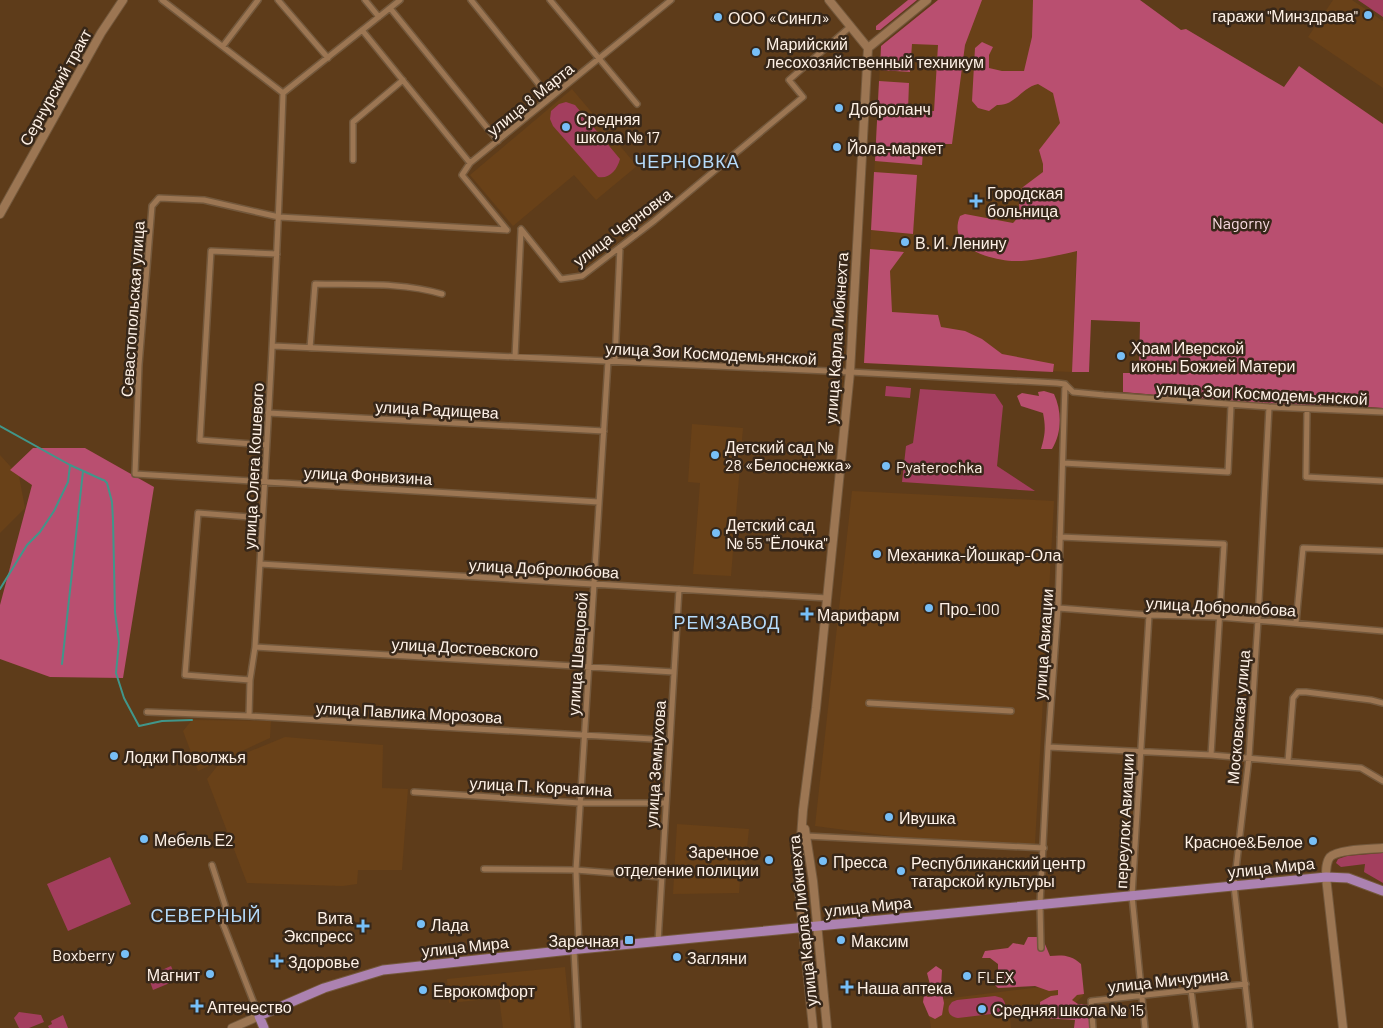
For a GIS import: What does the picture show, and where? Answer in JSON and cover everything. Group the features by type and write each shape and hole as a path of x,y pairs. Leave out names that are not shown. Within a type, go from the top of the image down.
{"main road":[{"name":"Сернурский тракт","path":"0,214 97,41 123,0"},
{"path":"829,0 868,48 927,0"},
{"name":"улица Карла Либкнехта","path":"813,1028 798,880 803,810 828,598 850,372 868,48"},
{"name":"улица Карла Либкнехта","path":"803,810 813,881 827,1028"},
{"path":"1343,1028 1326,877 1329,859 1336,853 1383,848"},
{"name":"улица Мира","path":"259,1016 324,988 383,970 1326,877 1341,876 1356,880 1383,892"},
{"path":"232,1028 259,1016 264,1028"}],"street":[{"path":"223,46 258,0"},
{"path":"278,0 328,58"},
{"path":"364,0 379,17"},
{"path":"164,1 283,93 400,0"},
{"path":"471,0 550,98"},
{"path":"550,0 636,104"},
{"name":"улица 8 Марта","path":"470,163 671,0"},
{"path":"390,8 498,140"},
{"name":"улица Черновка","path":"515,357 521,229 560,279 582,276 803,97 789,80 851,26"},
{"path":"362,30 470,163"},
{"path":"353,160 353,122 403,80"},
{"name":"улица Олега Кошевого","path":"249,716 250,680 255,647 273,346 283,93"},
{"name":"Севастопольская улица","path":"135,474 139,365 152,206 159,198 204,200 279,217 507,230 462,175 470,163"},
{"path":"615,361 620,247"},
{"path":"266,445 200,440 201,420 211,251 277,254"},
{"path":"310,348 315,284 380,285 426,289 442,294"},
{"name":"улица Зои Космодемьянской","path":"273,346 850,372 1064,384 1073,392 1269,407 1383,412"},
{"name":"улица Шевцовой","path":"578,1028 576,870 608,361"},
{"name":"улица Авиации","path":"1041,948 1040,904 1048,747 1058,608 1064,384"},
{"path":"1063,463 1228,472 1231,404"},
{"name":"Московская улица","path":"1250,1028 1234,886 1248,757 1258,620 1269,407"},
{"path":"1307,409 1306,477 1383,481"},
{"name":"улица Радищева","path":"268,412 604,432"},
{"name":"улица Фонвизина","path":"135,474 600,502"},
{"path":"250,680 185,675 198,513 262,518"},
{"path":"1060,537 1224,544 1211,754"},
{"path":"1296,623 1303,548 1383,551"},
{"name":"улица Добролюбова","path":"260,564 828,598"},
{"name":"улица Земнухова","path":"658,942 679,589"},
{"name":"улица Добролюбова","path":"1058,608 1149,615 1220,617 1383,631"},
{"name":"переулок Авиации","path":"1145,1028 1132,896 1149,615"},
{"name":"улица Достоевского","path":"255,647 674,672"},
{"path":"1288,761 1293,698 1298,692 1383,703"},
{"path":"869,703 1011,711"},
{"name":"улица Павлика Морозова","path":"147,712 670,740"},
{"path":"1048,747 1211,754 1361,768 1383,781"},
{"name":"улица П. Корчагина","path":"414,792 580,803 666,803"},
{"path":"806,836 1044,848"},
{"path":"212,865 225,905 226,913 223,924 259,1016"},
{"path":"484,869 576,870 661,877"},
{"name":"улица Мичурина","path":"1094,1028 1091,1001 1246,984"},
{"path":"1191,990 1196,1028"}],"shaded area":[{"name":"Городская больница","path":"938,0 1064,0 1082,105 1072,372 864,363 881,46"},
{"path":"1333,0 1352,0 1383,21 1383,88 1308,37"},
{"path":"1358,0 1383,0 1383,17"},
{"name":"Средняя школа № 17","path":"572,89 637,166 596,200 574,175 513,226 470,175"},
{"path":"566,102 575,105 620,159 615,170 606,177 598,177 553,126 550,119 551,111 559,104"},
{"path":"886,386 911,388 910,398 885,396"},
{"path":"920,389 995,394 1003,406 997,466 1035,491 902,482 906,446 913,443"},
{"path":"692,424 743,428 731,576 693,574 700,483 688,482"},
{"path":"0,455 19,476 25,508 0,533"},
{"path":"852,491 1054,501 1035,844 929,841 815,826"},
{"path":"192,720 271,721 270,738 198,771 183,731"},
{"path":"285,737 383,745 382,788 408,789 402,870 358,870 357,884 343,886 247,883 207,779 219,764"},
{"path":"677,824 749,829 745,867 741,867 739,893 673,894"},
{"path":"1383,853 1383,883 1364,872 1365,864 1341,867 1336,863 1338,859 1347,856"},
{"path":"110,857 131,904 68,931 47,884"},
{"path":"171,966 177,980 153,990 148,976"},
{"path":"565,967 571,1028 503,1028 499,998 449,1003 447,979"},
{"name":"Средняя школа № 15","path":"1082,982 1083,996 1073,1005 1040,1002 1032,1013 1010,1016 1011,1028 931,1028 927,1001"},
{"path":"995,996 1002,998 1005,1002 1005,1008 1000,1013 958,1018 953,1017 949,1013 949,1006 957,1000"},
{"path":"19,1012 41,1015 44,1022 29,1028 19,1028 14,1018"},
{"path":"63,1015 68,1028 49,1028 48,1026 52,1024 51,1021"}],"green space":[{"path":"908,0 917,0 880,30 876,30 876,26"},
{"path":"938,0 982,0 965,45 952,144 944,144 943,149 923,152 922,165 875,161 879,81 909,83 908,110 934,111 938,45 912,44 910,72 880,70 881,46"},
{"name":"Nagorny","path":"1033,0 1140,0 1181,30 1186,29 1284,87 1299,66 1383,124 1383,408 1342,405 1271,405 1123,392 1123,373 1139,373 1140,322 1091,320 1089,372 1072,372 1077,251 1028,260 1012,261 992,258 972,250 964,244 959,236 958,227 960,216 965,214 1013,223 1016,220 1019,213 1018,194 1023,187 1043,172 1039,150 1060,123 1053,93 1038,84 1027,89 1009,103 997,105 989,111 978,108 972,101 975,48 982,42 993,47 989,55 989,68 1002,71 1024,71 1032,37"},
{"path":"874,172 917,175 913,234 871,230"},
{"path":"870,249 904,252 890,271 892,312 938,315 941,327 965,331 982,339 1002,354 1054,364 1053,372 864,363"},
{"path":"1044,391 1054,394 1060,415 1058,436 1052,449 1041,449 1045,431 1043,413 1021,406 1017,396 1022,393 1039,396 1038,392"},
{"path":"33,448 85,448 154,487 123,678 50,677 0,659 0,605 32,485 10,470"},
{"path":"1028,937 1042,937 1050,956 1067,956 1081,964 1084,994 1077,995 1072,1000 1078,1004 1090,1005 1091,1028 1074,1028 1075,1020 1041,1018 1040,1002 1051,996 1058,995 1058,990 1049,991 1035,986 998,988 995,985 998,981 998,964 990,958 982,958 985,951 1008,948 1013,943 1024,945"},
{"path":"936,966 942,970 941,988 944,1003 942,1015 935,1019 929,1016 923,1002 924,995 928,997 933,996 927,973"}],"waterway":[{"path":"0,426 70,465 103,480"},
{"path":"0,589 27,545 40,532 54,511 68,482 70,465"},
{"path":"62,664 83,471"},
{"path":"104,480 107,483 112,502 115,612 119,642 116,673 124,698 139,726 162,721 192,720"}],"place":[{"name":"гаражи \"Минздрава\"","path":"1368,15"},
{"name":"ООО «Сингл»","path":"718,17"},
{"name":"Марийский лесохозяйственный техникум","path":"756,52"},
{"name":"Доброланч","path":"839,108"},
{"name":"Средняя школа № 17","path":"566,127"},
{"name":"Йола-маркет","path":"837,147"},
{"name":"Городская больница","path":"976,201"},
{"name":"В. И. Ленину","path":"905,242"},
{"name":"Храм Иверской иконы Божией Матери","path":"1121,356"},
{"name":"Детский сад № 28 «Белоснежка»","path":"715,455"},
{"name":"Pyaterochka","path":"886,466"},
{"name":"Детский сад № 55 \"Ёлочка\"","path":"716,533"},
{"name":"Механика-Йошкар-Ола","path":"877,554"},
{"name":"Про_100","path":"929,608"},
{"name":"Марифарм","path":"807,614"},
{"name":"Лодки Поволжья","path":"114,756"},
{"name":"Ивушка","path":"889,817"},
{"name":"Мебель Е2","path":"144,839"},
{"name":"Красное&Белое","path":"1313,841"},
{"name":"Заречное отделение полиции","path":"769,860"},
{"name":"Пресса","path":"823,861"},
{"name":"Республиканский центр татарской культуры","path":"901,871"},
{"name":"Лада","path":"421,924"},
{"name":"Вита Экспресс","path":"363,926"},
{"name":"Заречная","path":"629,940"},
{"name":"Максим","path":"841,940"},
{"name":"Boxberry","path":"125,954"},
{"name":"Загляни","path":"677,957"},
{"name":"Здоровье","path":"277,961"},
{"name":"Магнит","path":"210,974"},
{"name":"FLEX","path":"967,976"},
{"name":"Наша аптека","path":"847,987"},
{"name":"Еврокомфорт","path":"423,990"},
{"name":"Аптечество","path":"197,1006"},
{"name":"Средняя школа № 15","path":"982,1009"}],"district":[{"name":"ЧЕРНОВКА","path":"687,161"},
{"name":"РЕМЗАВОД","path":"727,622"},
{"name":"СЕВЕРНЫЙ","path":"206,915"}]}
